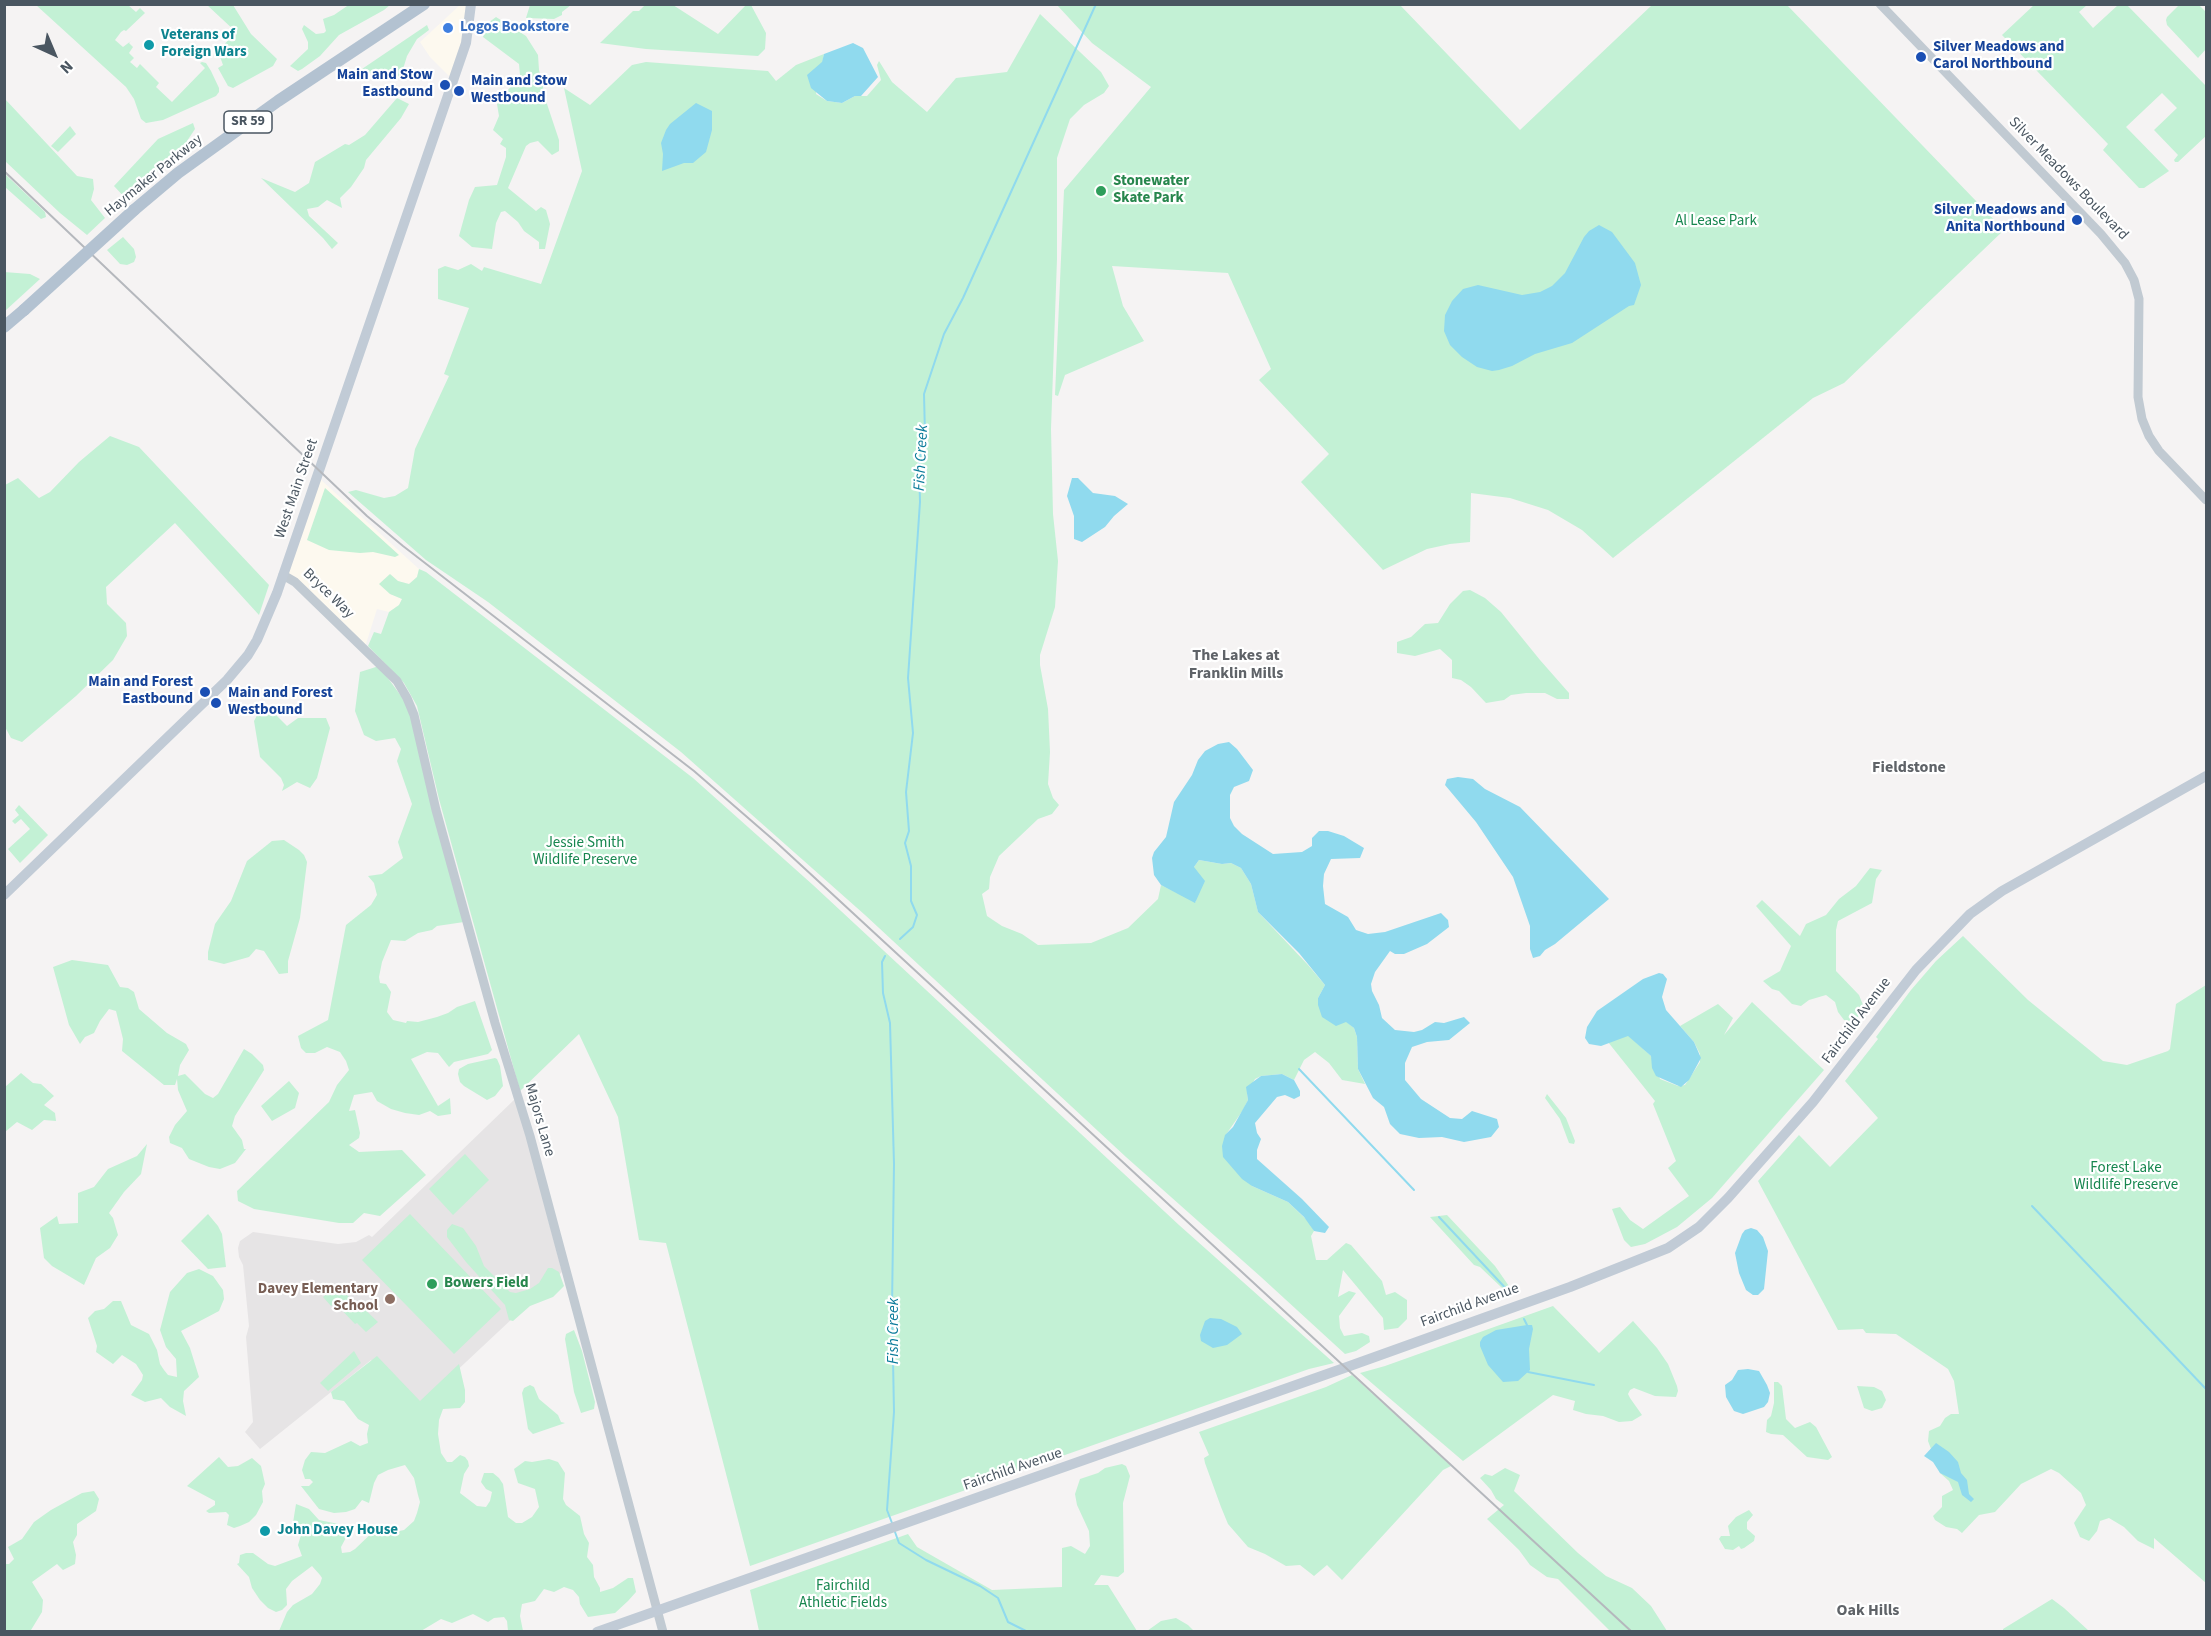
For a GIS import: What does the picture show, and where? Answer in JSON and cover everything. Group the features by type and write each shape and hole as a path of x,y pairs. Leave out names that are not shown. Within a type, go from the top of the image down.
{"main road":[{"name":"Haymaker Parkway","path":"4,327 178,173 278,101 424,4"},
{"name":"West Main Street","path":"4,895 238,668 263,627 283,575 466,43 471,4"},
{"name":"Fairchild Avenue","path":"597,1632 1329,1374 1668,1248 1698,1227 1728,1198 1813,1102 1904,984 1970,914 2002,891 2206,776"}],"street":[{"name":"Silver Meadows Boulevard","path":"1880,4 2126,263 2139,299 2138,397 2142,418 2149,436 2159,451 2206,500"},
{"name":"Bryce Way","path":"283,575 295,582 351,636"},
{"name":"Majors Lane","path":"351,636 397,681 414,715 436,810 495,1023 530,1136 663,1632"}],"shaded area":[{"path":"460,5 469,5 470,8 452,79 430,57 420,42"},
{"path":"320,479 419,569 417,577 409,584 398,581 390,594 402,599 399,605 389,612 377,609 365,647 285,574"},
{"name":"Davey Elementary School","path":"515,1099 562,1272 418,1407 371,1360 260,1449 245,1432 253,1422 246,1337 249,1326 243,1265 238,1248 240,1241 253,1232 338,1244 356,1242 369,1235 372,1237"}],"green space":[{"path":"350,4 390,5 339,35 320,56 302,69 298,71 290,66 308,49 308,42 302,29 304,25 316,34 324,33 326,31 323,19 334,15"},
{"path":"530,4 571,5 562,12 562,15 554,19 526,18"},
{"path":"2180,4 2199,5 2206,12 2206,49 2198,58 2167,25 2167,17"},
{"path":"36,5 128,5 136,12 140,8 145,13 126,31 121,32 115,40 123,47 131,41 129,43 133,47 129,53 134,58 130,62 137,68 140,64 159,83 156,87 172,102 205,68 200,63 202,62 206,63 211,71 219,92 216,96 163,120 146,123 141,119 134,99 126,87"},
{"path":"207,5 233,5 251,34 277,59 273,66 233,88 228,86 218,68 223,65 218,51 236,32"},
{"path":"645,5 673,5 718,34 746,5 751,5 766,33 765,49 758,56 646,49 600,43 633,11 639,11"},
{"name":"Al Lease Park","path":"1057,5 1400,5 1520,130 1652,5 1787,5 2004,230 1844,383 1813,398 1613,558 1582,530 1548,510 1510,498 1471,493 1470,542 1427,549 1383,570 1301,482 1329,454 1259,380 1271,369 1228,273 1112,266 1123,306 1144,341 1065,375 1058,396 1055,395 1064,190 1151,87 1092,43"},
{"path":"2034,5 2087,5 2079,12 2093,28 2118,5 2127,5 2206,86 2206,136 2178,162 2175,162 2178,155 2154,130 2177,108 2162,93 2126,127 2169,171 2144,188 2139,188 2103,150 2108,144 2002,35"},
{"path":"1040,14 1101,72 1109,86 1104,93 1084,105 1070,119 1057,158 1057,259 1051,429 1053,514 1058,561 1055,607 1040,655 1040,665 1048,709 1050,752 1048,784 1053,798 1059,805 1052,814 1038,819 999,856 990,877 989,889 982,894 987,916 1038,945 1091,943 1128,928 1158,899 1161,885 1196,902 1194,867 1199,860 1222,864 1231,863 1241,868 1251,884 1258,912 1325,985 1318,998 1354,1028 1357,1037 1358,1069 1366,1086 1342,1080 1329,1063 1315,1052 1304,1060 1294,1080 1282,1074 1261,1076 1255,1079 1247,1093 1248,1100 1243,1110 1225,1136 1252,1186 1288,1202 1311,1224 1314,1231 1311,1236 1316,1260 1327,1260 1346,1243 1351,1245 1382,1281 1386,1295 1395,1292 1407,1300 1407,1319 1398,1328 1384,1330 1383,1318 1343,1270 1338,1297 1349,1291 1356,1293 1339,1316 1340,1328 1344,1336 1362,1333 1369,1336 1370,1342 1356,1351 1345,1354 1126,1157 865,915 681,752 488,602 426,560 348,492 356,490 384,498 395,496 408,488 415,449 449,376 444,374 469,308 438,299 438,269 445,266 458,270 471,264 482,271 484,267 541,284 582,171 564,88 590,105 632,65 646,62 768,71 776,81 796,65 824,54 816,94 827,101 842,103 855,96 867,96 881,80 877,65 879,61 892,82 927,112 956,78 1007,72"},
{"path":"496,17 526,36 538,55 547,104 559,140 559,151 552,155 538,141 526,146 508,188 536,211 541,207 546,210 550,224 545,249 539,249 539,242 524,231 518,222 505,211 501,212 496,223 492,249 472,247 459,236 475,187 497,185 506,157 506,148 500,144 503,139 493,130 499,116 497,104 520,75 519,64 483,37 488,23"},
{"path":"427,25 429,30 417,39 407,56 400,79 375,72 362,74 359,71"},
{"path":"397,98 409,104 401,118 366,160 364,168 351,187 340,198 342,208 327,200 318,207 307,209 309,216 338,243 332,249 261,178 295,192 309,183 315,162 365,135"},
{"path":"5,99 77,176 93,179 94,189 91,200 105,218 87,235 5,161"},
{"path":"193,123 195,129 183,147 127,200 114,186 158,139"},
{"path":"70,126 76,134 58,152 51,146"},
{"path":"5,174 45,212 46,217 41,219 5,187"},
{"path":"123,237 134,249 136,257 134,262 127,265 120,264 107,250"},
{"path":"4,272 30,274 40,279 5,311"},
{"path":"110,436 139,447 269,585 259,615 175,523 106,587 107,604 126,623 127,636 113,660 76,696 22,742 11,738 5,727 5,485 18,478 39,498 50,492 79,462"},
{"path":"325,488 399,555 395,557 373,552 329,550 307,540"},
{"name":"Jessie Smith Wildlife Preserve","path":"419,569 426,572 693,778 813,885 1179,1225 1334,1363 1309,1369 750,1566 666,1243 639,1240 618,1117 579,1034 520,1091 439,799 417,706 404,683 368,646 374,632 381,634 389,612 399,605 402,599 390,594 379,584 390,574 398,581 409,584 417,577"},
{"path":"1470,590 1485,598 1501,612 1569,693 1569,699 1557,699 1545,693 1526,693 1486,703 1471,687 1461,680 1452,678 1452,660 1440,649 1415,656 1397,653 1397,642 1411,637 1425,624 1438,623 1450,604 1463,591"},
{"path":"379,666 404,700 411,717 464,922 437,926 405,941 391,940 379,977 380,983 386,984 391,992 387,1012 393,1020 406,1023 407,1021 418,1022 448,1013 457,1007 475,1001 492,1050 488,1054 454,1062 449,1067 438,1053 427,1052 411,1059 438,1106 450,1098 451,1114 438,1116 430,1111 419,1115 405,1113 391,1109 377,1101 372,1092 354,1095 349,1111 355,1110 360,1133 359,1138 349,1145 359,1152 402,1150 426,1175 380,1216 364,1213 353,1223 339,1223 254,1209 238,1201 237,1191 329,1102 337,1085 349,1070 340,1052 327,1047 315,1053 306,1053 301,1048 298,1036 328,1020 346,925 371,905 377,895 374,883 368,876 382,874 403,858 398,842 412,804 397,761 401,749 395,738 376,741 364,735 355,711 360,672"},
{"path":"261,708 271,710 287,726 298,718 326,718 330,728 317,778 310,788 297,782 282,791 284,785 281,778 260,757 254,721"},
{"path":"19,805 48,835 20,863 8,849 30,829 21,819 15,824 12,821 19,815 15,810"},
{"path":"284,840 299,850 307,862 300,918 288,961 288,973 279,974 264,951 256,949 249,957 224,964 208,960 215,924 231,901 247,861 272,841"},
{"path":"1870,868 1882,870 1876,879 1872,903 1838,921 1836,930 1836,971 1859,995 1863,1005 1858,1017 1853,1022 1844,1020 1835,1002 1826,995 1809,1000 1801,1006 1792,1004 1779,991 1772,989 1763,981 1780,971 1791,946 1756,906 1762,900 1800,936 1806,924 1826,915 1839,899 1856,886"},
{"name":"Forest Lake Wildlife Preserve","path":"1963,936 2028,1000 2103,1061 2127,1065 2168,1051 2176,1004 2206,985 2206,1583 2154,1538 2154,1549 2138,1541 2124,1527 2109,1518 2100,1521 2097,1531 2089,1541 2080,1537 2074,1523 2086,1505 2081,1493 2059,1473 2051,1469 2021,1484 1995,1512 1979,1515 1962,1533 1935,1520 1933,1516 1942,1507 1942,1496 1953,1490 1949,1481 1940,1473 1928,1441 1929,1431 1940,1426 1951,1414 1959,1414 1954,1381 1948,1369 1896,1334 1866,1333 1863,1329 1838,1330 1758,1181 1799,1135 1830,1167 1878,1118 1845,1081 1878,1039 1876,1037 1911,990 1936,961"},
{"path":"72,960 108,965 120,987 134,992 139,1009 167,1033 186,1044 189,1050 180,1065 178,1076 185,1074 205,1094 213,1098 218,1094 244,1049 263,1065 264,1070 235,1116 232,1126 246,1149 235,1163 220,1169 209,1167 189,1159 182,1148 170,1143 169,1137 175,1125 187,1111 178,1090 177,1079 175,1085 164,1085 122,1051 123,1039 116,1011 109,1009 94,1033 85,1037 80,1044 69,1025 53,967"},
{"path":"1752,1002 1824,1070 1712,1198 1677,1227 1645,1244 1631,1247 1624,1240 1612,1209 1620,1207 1630,1220 1643,1229 1689,1196 1668,1168 1676,1161 1653,1104 1655,1101 1608,1042 1628,1035 1651,1056 1660,1079 1678,1086 1685,1085 1700,1062 1700,1054 1694,1042 1680,1026 1718,1004 1733,1018 1724,1035"},
{"path":"495,1058 500,1066 503,1086 495,1096 487,1100 464,1086 458,1074 459,1069 468,1064"},
{"path":"21,1073 33,1083 41,1084 54,1096 44,1105 55,1113 56,1121 44,1120 32,1130 17,1122 5,1132 5,1087"},
{"path":"289,1081 299,1093 295,1108 272,1121 261,1106"},
{"path":"1547,1094 1566,1118 1575,1141 1574,1144 1569,1143 1560,1119 1545,1098"},
{"path":"147,1144 141,1174 109,1213 113,1218 118,1235 110,1248 96,1258 84,1285 52,1266 44,1258 40,1228 57,1216 59,1224 78,1223 78,1193 94,1187 108,1169 137,1156"},
{"path":"465,1154 489,1180 453,1215 429,1189"},
{"path":"208,1214 222,1234 226,1267 208,1269 181,1241"},
{"name":"Bowers Field","path":"410,1214 501,1309 454,1354 362,1260"},
{"path":"1447,1215 1495,1266 1511,1289 1507,1291 1480,1267 1474,1265 1430,1217"},
{"path":"452,1224 463,1228 476,1246 484,1266 510,1292 516,1293 530,1289 539,1283 548,1268 559,1272 564,1286 553,1297 530,1306 513,1321 509,1320 505,1305 447,1237 447,1230"},
{"path":"199,1269 213,1276 223,1290 224,1299 219,1311 181,1331 190,1348 199,1377 184,1391 186,1416 170,1407 161,1398 145,1402 131,1395 143,1375 136,1364 122,1355 113,1364 96,1352 97,1346 88,1318 95,1311 104,1309 113,1301 121,1301 131,1325 149,1334 164,1370 168,1375 177,1377 176,1359 166,1347 160,1330 170,1292 187,1273"},
{"path":"334,1287 339,1293 344,1292 354,1302 352,1308 354,1310 360,1305 378,1322 366,1332 335,1303 331,1306 323,1297"},
{"path":"1553,1306 1599,1353 1633,1321 1668,1364 1677,1386 1676,1397 1655,1396 1634,1388 1628,1394 1642,1415 1632,1421 1619,1422 1573,1410 1575,1401 1553,1395 1463,1461 1360,1373 1385,1366"},
{"path":"574,1330 582,1351 595,1402 594,1409 581,1413 574,1392 565,1339 566,1334"},
{"path":"354,1351 361,1363 328,1391 320,1383"},
{"path":"377,1356 420,1401 459,1364 465,1390 465,1402 460,1408 443,1409 438,1434 441,1453 447,1462 452,1462 460,1455 468,1461 469,1466 464,1474 460,1493 477,1506 486,1507 492,1492 486,1489 481,1482 484,1473 493,1473 503,1484 508,1517 516,1523 522,1523 532,1517 539,1507 535,1489 518,1483 514,1469 525,1461 549,1459 558,1462 565,1473 563,1499 566,1505 580,1516 584,1534 589,1543 587,1557 593,1565 594,1577 600,1592 613,1588 628,1578 633,1578 636,1592 628,1601 615,1613 588,1617 580,1604 579,1597 573,1590 564,1587 554,1592 544,1589 535,1601 522,1604 520,1616 523,1631 508,1631 504,1617 494,1618 488,1622 473,1614 452,1623 441,1619 421,1631 279,1631 287,1612 293,1605 312,1594 322,1578 312,1566 292,1581 286,1589 287,1605 276,1612 260,1600 252,1588 249,1577 237,1564 240,1555 246,1553 253,1553 268,1564 275,1566 302,1556 298,1545 301,1535 299,1531 292,1529 296,1504 309,1509 319,1520 348,1526 349,1532 341,1547 342,1553 355,1549 377,1528 386,1528 395,1532 404,1530 414,1521 417,1513 420,1502 414,1478 405,1465 378,1475 369,1503 362,1500 355,1509 346,1512 334,1513 319,1509 301,1486 309,1486 313,1482 305,1479 302,1470 311,1452 325,1453 351,1441 360,1446 368,1443 369,1425 358,1419 344,1401 333,1399 331,1392"},
{"path":"1352,1375 1451,1466 1443,1470 1342,1580 1327,1565 1314,1576 1300,1565 1286,1566 1248,1547 1228,1524 1205,1463 1204,1458 1209,1455 1199,1432 1326,1387"},
{"path":"1774,1382 1782,1386 1786,1419 1795,1428 1810,1422 1816,1427 1832,1457 1828,1460 1807,1457 1783,1435 1766,1432 1767,1420 1771,1416 1774,1403"},
{"path":"530,1385 534,1387 539,1399 558,1415 561,1422 565,1423 533,1434 528,1429 522,1393 524,1388"},
{"path":"1857,1386 1874,1387 1882,1391 1886,1400 1882,1408 1872,1411 1864,1408"},
{"path":"219,1457 228,1467 238,1466 252,1458 261,1466 265,1484 262,1491 263,1502 256,1515 249,1522 234,1528 227,1525 229,1515 226,1512 209,1513 206,1511 215,1505 215,1501 187,1486"},
{"name":"Fairchild Athletic Fields","path":"1122,1464 1126,1466 1130,1476 1123,1503 1124,1572 1118,1577 1101,1575 1094,1585 1108,1585 1137,1631 759,1631 750,1590 908,1534 917,1547 992,1590 1062,1587 1062,1548 1071,1546 1085,1554 1090,1546 1089,1531 1077,1505 1075,1494 1080,1479 1105,1468"},
{"path":"1505,1468 1520,1475 1514,1491 1578,1553 1606,1576 1632,1588 1651,1606 1667,1631 1610,1631 1558,1579 1547,1577 1530,1565 1519,1550 1487,1519 1504,1505 1496,1499 1480,1478 1485,1474 1492,1476"},
{"path":"94,1491 99,1499 96,1511 77,1524 77,1535 73,1542 76,1555 75,1564 63,1570 57,1564 32,1582 43,1600 42,1612 31,1630 5,1631 5,1564 9,1564 14,1559 8,1547 22,1539 34,1522 51,1510 82,1493"},
{"path":"1749,1510 1753,1515 1747,1522 1747,1529 1755,1536 1754,1541 1741,1549 1739,1546 1733,1550 1725,1549 1719,1539 1721,1536 1730,1536 1728,1526 1736,1517"},
{"path":"2052,1599 2089,1631 2003,1631 2003,1629"},
{"path":"1176,1618 1194,1631 1147,1631 1161,1621"}],"water":[{"path":"853,43 863,48 878,77 861,96 855,96 842,103 827,101 811,88 807,75 822,62 824,54"},
{"path":"696,103 712,111 712,130 706,152 693,163 684,163 662,171 661,143 666,130"},
{"path":"1599,225 1612,232 1635,263 1641,285 1634,305 1572,343 1535,354 1499,370 1492,371 1477,367 1450,345 1444,331 1445,315 1452,301 1463,289 1478,285 1522,295 1540,292 1552,286 1565,273 1584,237"},
{"path":"1072,478 1078,478 1093,493 1115,496 1128,504 1105,527 1082,542 1074,539 1074,516 1067,496"},
{"path":"1229,742 1253,770 1249,781 1234,787 1230,795 1230,818 1242,834 1273,854 1302,852 1312,846 1312,838 1319,831 1344,836 1364,848 1360,858 1331,859 1324,874 1325,904 1348,917 1356,930 1368,934 1385,932 1441,913 1448,920 1449,927 1427,944 1404,954 1395,954 1390,951 1375,972 1371,984 1372,991 1382,1018 1395,1030 1414,1032 1435,1022 1444,1023 1464,1017 1470,1023 1449,1040 1427,1042 1412,1047 1405,1063 1405,1080 1421,1099 1450,1118 1462,1119 1472,1111 1497,1119 1499,1127 1491,1137 1464,1142 1442,1137 1419,1138 1400,1134 1390,1124 1384,1107 1373,1098 1358,1069 1357,1037 1354,1028 1346,1022 1336,1026 1322,1017 1318,998 1325,985 1299,953 1258,912 1251,884 1241,868 1231,863 1222,864 1199,860 1194,867 1205,881 1195,903 1161,885 1154,875 1152,858 1166,837 1174,802 1205,751 1218,744"},
{"path":"1458,777 1473,779 1485,789 1520,807 1609,899 1540,956 1533,958 1530,949 1530,926 1513,877 1476,822 1445,785 1447,779"},
{"path":"1659,973 1667,979 1662,997 1666,1010 1694,1042 1701,1058 1689,1080 1681,1087 1656,1076 1652,1068 1651,1056 1628,1036 1601,1046 1589,1044 1585,1038 1587,1027 1597,1011 1643,979"},
{"path":"1282,1074 1294,1080 1300,1096 1294,1099 1285,1095 1277,1097 1255,1123 1261,1139 1257,1159 1302,1199 1329,1227 1325,1233 1314,1231 1304,1217 1288,1202 1242,1179 1223,1157 1222,1146 1225,1135 1233,1127 1248,1100 1246,1087 1261,1076"},
{"path":"1751,1228 1757,1230 1763,1237 1768,1251 1764,1289 1758,1295 1753,1295 1746,1290 1739,1273 1735,1253 1742,1234"},
{"path":"1210,1318 1221,1319 1237,1327 1242,1334 1227,1345 1213,1348 1201,1341 1200,1335 1205,1321"},
{"path":"1532,1325 1533,1329 1529,1349 1530,1370 1518,1381 1503,1382 1488,1365 1480,1342 1483,1337 1496,1330"},
{"path":"1738,1370 1759,1371 1770,1393 1764,1407 1743,1414 1734,1411 1726,1397 1725,1385 1732,1380"},
{"path":"1936,1443 1958,1462 1961,1473 1967,1480 1969,1494 1974,1499 1971,1502 1962,1495 1958,1482 1940,1473 1933,1462 1924,1456"}],"waterway":[{"name":"Fish Creek","path":"900,939 913,927 917,915 911,901 911,866 905,843 909,831 906,792 913,733 908,678 920,502 919,462 925,435 924,394 944,334 963,298 1096,4"},
{"name":"Fish Creek","path":"885,956 882,962 883,993 890,1023 894,1164 892,1307 894,1412 887,1510 892,1523"},
{"path":"1299,1069 1414,1190"},
{"path":"2032,1206 2206,1389"},
{"path":"1439,1217 1511,1294"},
{"path":"1524,1319 1527,1325"},
{"path":"1528,1372 1594,1385"},
{"name":"Fish Creek","path":"895,1532 899,1543 998,1598 1008,1622 1028,1632"}],"railway":[{"path":"4,171 367,516 694,771 777,843 1632,1632"}],"place":[{"name":"Logos Bookstore","path":"448,28"},
{"name":"Veterans of Foreign Wars","path":"149,45"},
{"name":"Silver Meadows and Carol Northbound","path":"1921,57"},
{"name":"Main and Stow Eastbound","path":"445,85"},
{"name":"Main and Stow Westbound","path":"459,91"},
{"name":"Stonewater Skate Park","path":"1101,191"},
{"name":"Silver Meadows and Anita Northbound","path":"2077,220"},
{"name":"Main and Forest Eastbound","path":"205,692"},
{"name":"Main and Forest Westbound","path":"216,703"},
{"name":"Bowers Field","path":"432,1284"},
{"name":"Davey Elementary School","path":"390,1299"},
{"name":"John Davey House","path":"265,1531"}],"district":[{"name":"The Lakes at Franklin Mills","path":"1236,665"},
{"name":"Fieldstone","path":"1909,768"},
{"name":"Oak Hills","path":"1868,1611"}]}
